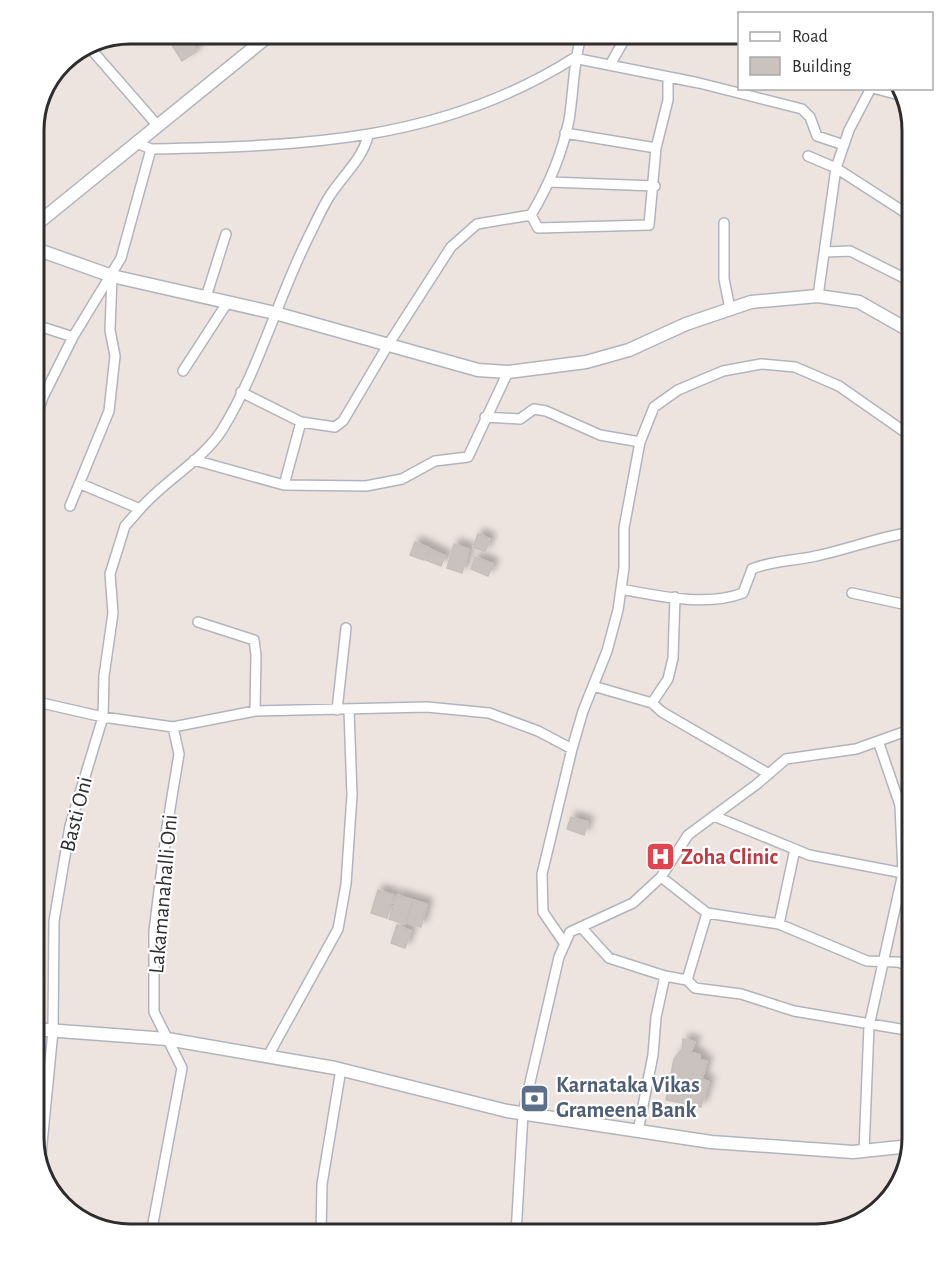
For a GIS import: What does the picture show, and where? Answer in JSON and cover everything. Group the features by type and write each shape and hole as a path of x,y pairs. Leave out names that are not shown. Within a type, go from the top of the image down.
{"street":[{"path":"44,218 158,126 252,43"},
{"path":"531,215 550,182 569,120 574,58 579,44"},
{"path":"610,65 622,44"},
{"path":"93,52 158,126"},
{"path":"137,143 151,149 258,147 368,136 428,123 478,106 537,82 574,58 802,109 810,117 817,136 844,145"},
{"path":"531,215 538,228 649,225 655,186 656,148 668,100 668,78"},
{"path":"818,296 836,168 844,145 871,90"},
{"path":"565,133 656,148"},
{"name":"Basti Oni","path":"44,1123 53,1031 56,909 70,826 104,717 104,676 113,613 110,574 125,526 157,489 194,460 221,431 265,344 274,313 329,196 365,149 368,136"},
{"path":"44,395 73,338 121,258 151,149"},
{"path":"808,156 836,168 902,211"},
{"path":"550,182 655,186"},
{"path":"241,392 301,422 335,427 343,421 388,345 452,247 477,224 531,215"},
{"path":"724,223 724,279 730,309"},
{"path":"206,297 226,234"},
{"path":"825,252 850,251 902,277"},
{"path":"44,252 112,276 274,313 478,370 508,372 586,362 629,350 686,324 751,302 818,296 859,302 902,326"},
{"path":"70,506 81,484 109,411 115,356 110,330 112,276"},
{"path":"183,371 227,303"},
{"path":"44,328 73,338"},
{"path":"565,944 543,912 542,874 572,749 607,651 621,589 624,528 640,442 654,408 678,390 723,370 761,364 795,367 839,386 902,430"},
{"path":"194,460 284,485 366,486 402,479 435,461 468,457 508,372"},
{"path":"485,417 520,419 534,409 546,411 600,435 640,442"},
{"path":"284,485 301,422"},
{"path":"81,484 140,509"},
{"path":"621,589 675,597 731,598 743,593 752,569 765,563 815,556 878,538 902,534"},
{"path":"852,593 902,604"},
{"path":"652,703 668,679 673,658 675,597"},
{"path":"198,622 254,640 255,711"},
{"path":"337,710 345,628"},
{"path":"593,686 652,703 662,712 769,774"},
{"path":"44,703 104,717 173,727 255,711 427,707 489,713 538,731 572,749"},
{"path":"268,1056 338,929 346,884 352,795 349,710"},
{"name":"Lakamanahalli Oni","path":"153,1224 182,1068 154,1012 154,931 167,827 180,754 173,727"},
{"path":"517,1224 523,1113 559,957 570,932 633,903 660,877 688,835 786,759 856,749 902,733"},
{"path":"878,741 900,805 902,850"},
{"path":"714,816 809,855 902,873"},
{"path":"779,924 795,849"},
{"path":"660,877 707,912 779,924 867,961 884,960 902,964"},
{"path":"864,1151 869,1026 902,878"},
{"path":"687,980 707,912"},
{"path":"581,927 609,958 665,976 687,980 695,988 741,994 794,1011 869,1026 902,1030"},
{"path":"638,1131 653,1054 656,1017 665,976"},
{"path":"44,1030 167,1039 341,1069 523,1113 711,1142 864,1151 901,1147"},
{"path":"321,1224 322,1184 341,1069"}],"building":[{"path":"170,43 192,43 197,51 182,61"},
{"path":"478,534 490,539 485,552 473,547"},
{"path":"415,542 429,548 424,560 410,555"},
{"path":"454,544 469,549 462,573 447,568"},
{"path":"430,549 445,556 441,566 426,560"},
{"path":"475,557 493,564 488,576 471,569"},
{"path":"571,817 588,822 584,835 567,829"},
{"path":"378,890 394,895 387,918 371,913"},
{"path":"397,895 413,900 405,924 389,919"},
{"path":"413,900 427,904 421,927 407,923"},
{"path":"397,925 411,931 405,948 391,943"},
{"path":"683,1039 695,1042 691,1052 700,1055 699,1060 707,1061 702,1079 709,1082 701,1107 666,1100 674,1059 682,1049"}],"place":[{"name":"Zoha Clinic","path":"660,857"},
{"name":"Karnataka Vikas Grameena Bank","path":"535,1098"}]}
